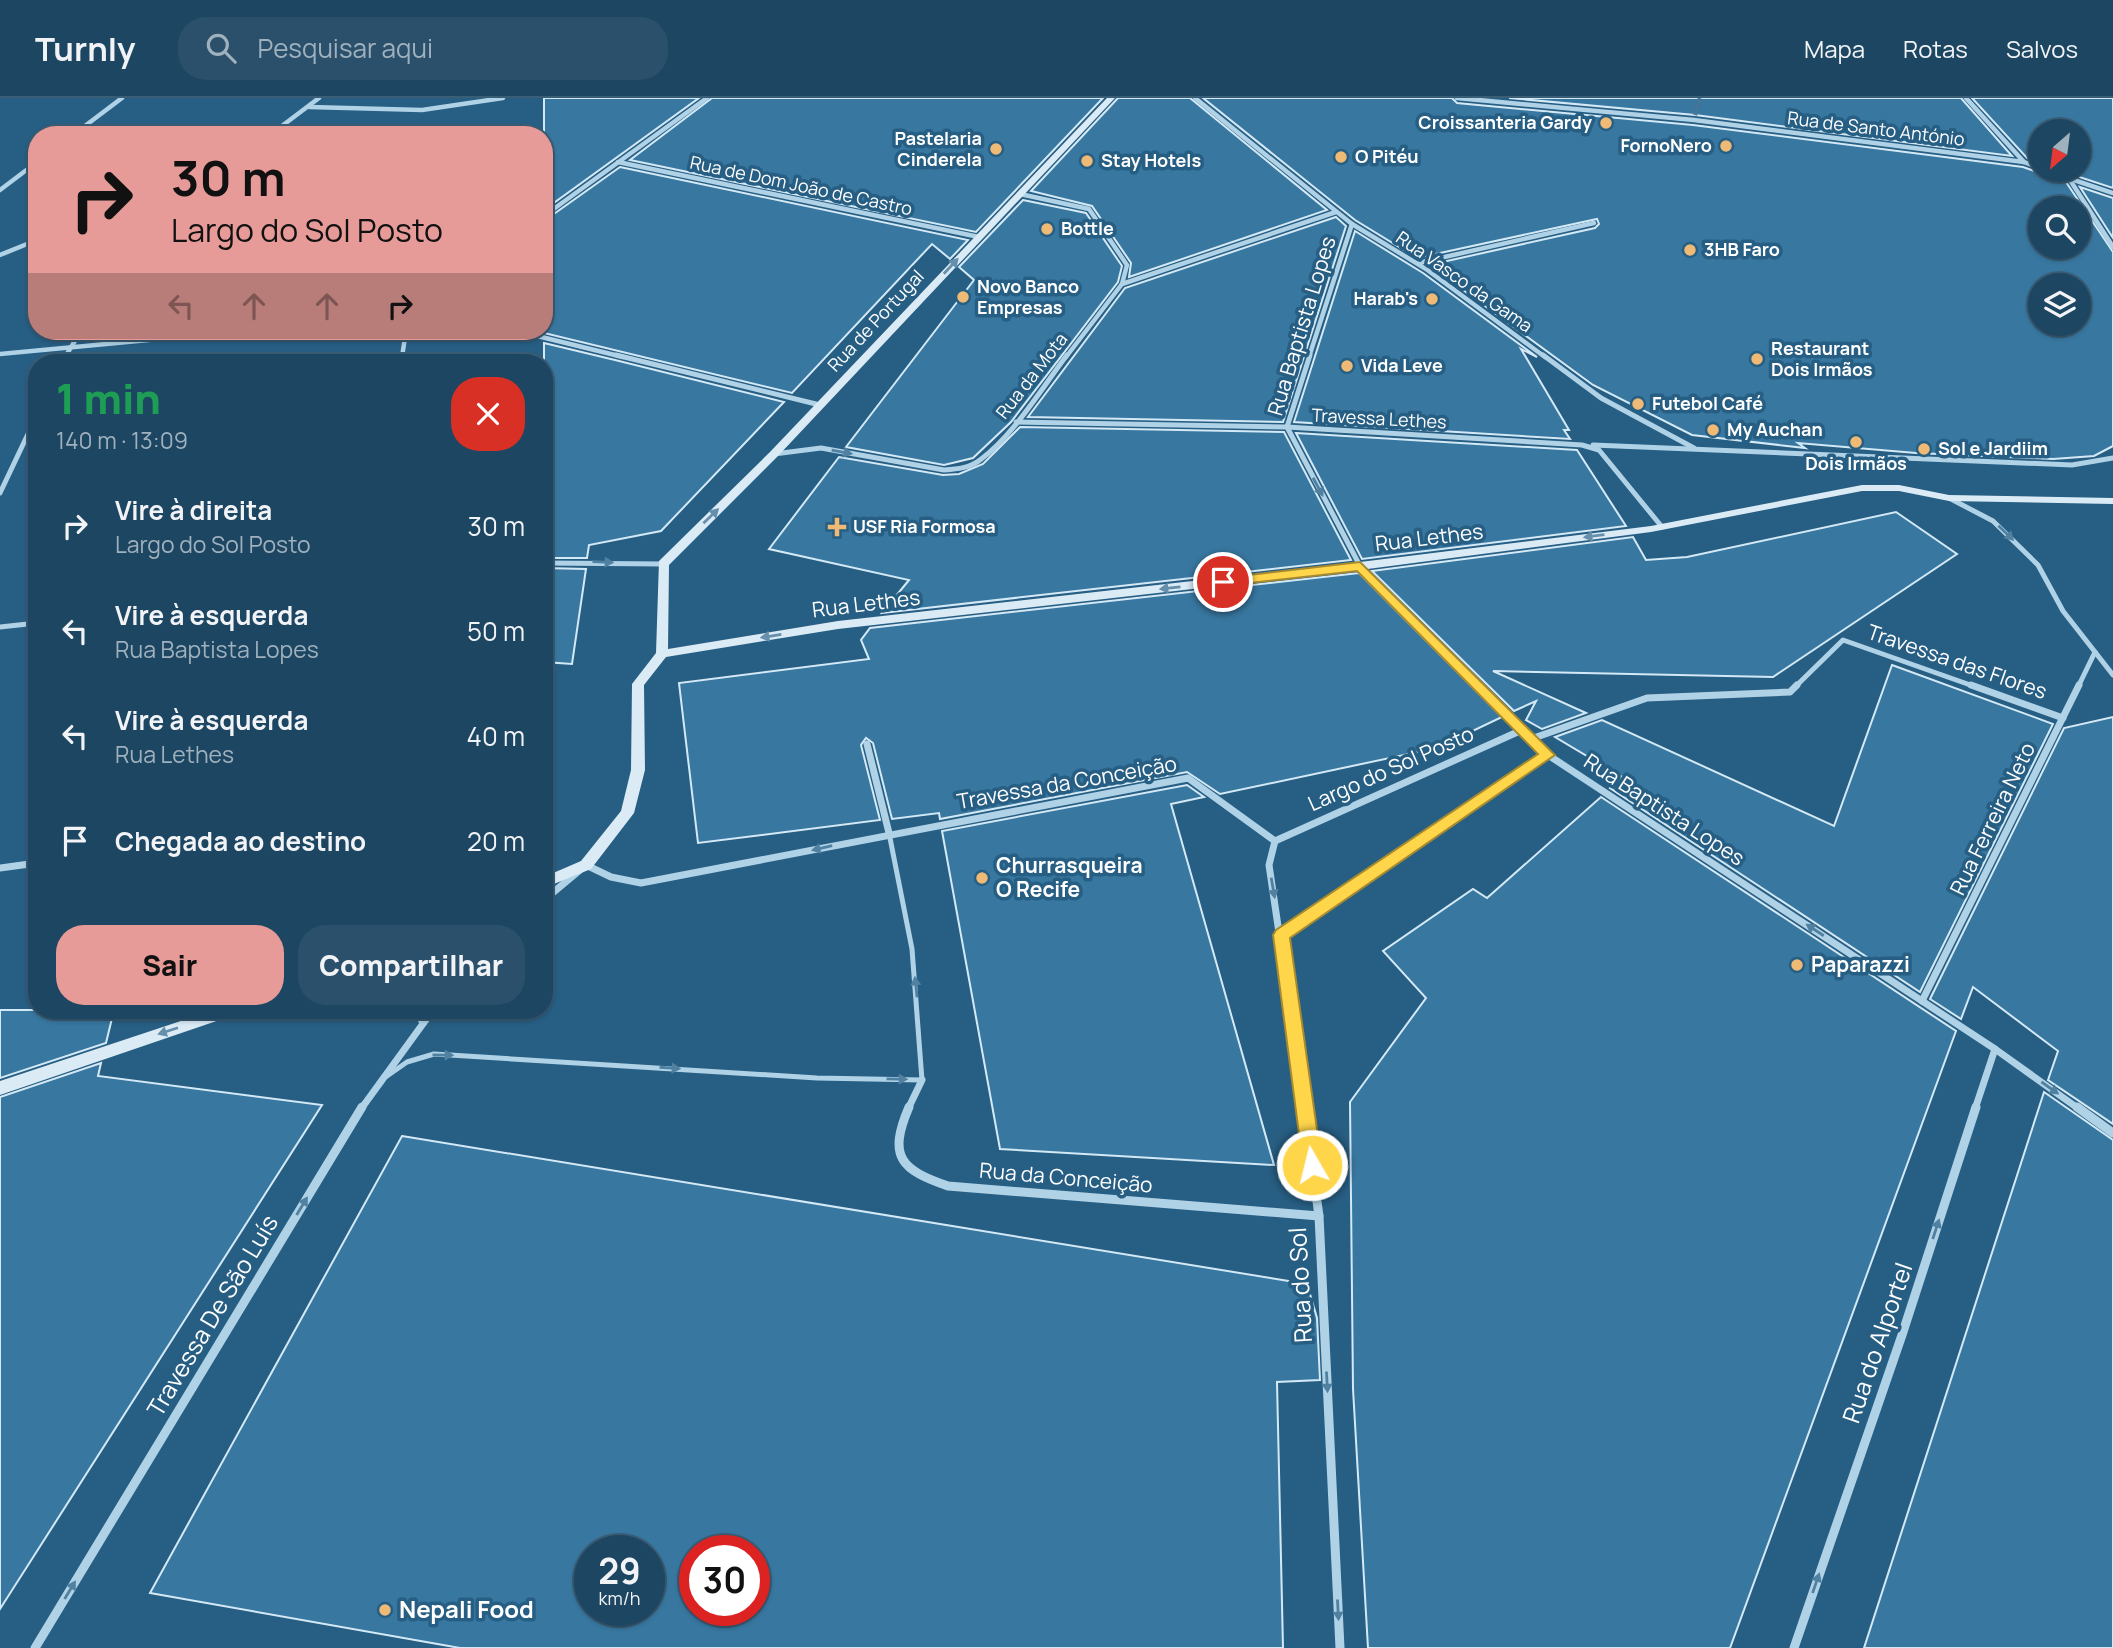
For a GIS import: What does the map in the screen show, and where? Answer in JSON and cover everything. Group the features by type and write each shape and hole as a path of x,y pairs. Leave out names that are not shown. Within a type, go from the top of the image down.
{"street":[{"path":"85,126 122,98"},
{"path":"283,126 319,98"},
{"path":"456,98 456,106"},
{"path":"309,107 422,110 503,98"},
{"path":"553,209 707,98"},
{"name":"Rua de Portugal","path":"663,564 775,454 1111,98"},
{"name":"Rua Vasco da Gama","path":"1195,98 1352,224 1417,264 1601,398 1694,448"},
{"name":"Rua de Santo António","path":"1457,98 1695,117 2028,164"},
{"path":"1966,98 2024,162"},
{"name":"Rua de Dom João de Castro","path":"618,162 979,237"},
{"path":"0,190 28,169"},
{"path":"2071,182 2113,247"},
{"name":"Rua de Santo António","path":"2077,182 2113,193"},
{"path":"1020,194 1068,202 1089,209 1127,265 1122,284"},
{"path":"1122,284 1336,212"},
{"path":"1417,264 1540,233 1594,223"},
{"name":"Rua Baptista Lopes","path":"1352,224 1287,427 1360,566 1548,755 1994,1049 2113,1133"},
{"path":"0,255 28,244"},
{"name":"Rua da Mota","path":"775,454 821,448 944,470 962,468 980,460 1016,422 1122,284"},
{"path":"66,354 74,340"},
{"path":"0,354 140,340"},
{"path":"553,340 820,405"},
{"name":"Travessa Lethes","path":"1016,422 1287,427 1582,445 2072,465 2113,458"},
{"path":"0,494 28,434"},
{"path":"1582,445 1598,450 1662,527"},
{"name":"Rua Lethes","path":"662,654 838,625 1360,566 1662,527 1862,488 1899,488 1949,498 2113,501"},
{"path":"1949,498 1993,521 2038,565 2063,611 2113,675"},
{"path":"553,562 663,564 662,654 638,684 638,770 628,813 586,865 553,892"},
{"path":"0,627 28,623"},
{"name":"Travessa das Flores","path":"1531,739 1647,698 1790,692 1843,640 2063,718"},
{"name":"Rua Ferreira Neto","path":"1922,1001 2095,652"},
{"name":"Largo do Sol Posto","path":"1275,841 1522,730"},
{"path":"867,744 889,833"},
{"path":"1281,935 1548,755"},
{"name":"Travessa da Conceição","path":"586,865 611,877 641,883 776,859 889,833 1188,778 1275,841"},
{"name":"Rua do Sol","path":"1275,841 1269,865 1319,1216 1340,1648"},
{"path":"0,868 28,864"},
{"path":"553,879 586,865"},
{"path":"0,1087 205,1019"},
{"path":"421,1019 423,1023"},
{"name":"Travessa De São Luís","path":"35,1648 362,1108 426,1019"},
{"name":"Rua do Alportel","path":"1794,1648 1902,1335 1994,1049"},
{"name":"Rua da Conceição","path":"922,1080 902,1121 900,1152 912,1173 948,1186 1319,1216"}],"lane":[{"path":"382,1080 407,1062 434,1054 817,1078 922,1080 912,949 889,833"}],"building":[{"path":"544,98 699,98 553,203 553,126 544,126"},
{"path":"712,98 1103,98 976,232 630,160"},
{"path":"1118,98 1190,98 1327,210 1129,277 1131,263 1092,206 1031,191"},
{"path":"1203,98 1452,98 1457,103 1693,125 2023,167 2028,169 2028,182 2066,182 2075,196 2028,196 2028,259 2091,259 2091,219 2113,252 2113,446 2094,456 2053,459 1916,453 1798,443 1805,448 1692,435 1593,385 1429,265 1595,228 1599,224 1597,219 1417,258 1355,220"},
{"path":"1509,98 1961,98 2012,156 1695,115"},
{"path":"1972,98 2113,98 2113,188 2091,181 2091,119 2028,119 2027,158"},
{"path":"620,167 968,240 950,259 932,244 792,393 553,335 553,215"},
{"path":"2080,187 2113,198 2113,238 2091,204 2091,196 2086,196"},
{"path":"1023,200 1086,213 1122,266 1118,282 1011,422 973,458 944,465 846,447 974,280 959,267"},
{"path":"1336,217 1346,226 1283,422 1028,417 1125,288"},
{"path":"1355,231 1423,273 1537,357 1521,349 1569,430 1564,430 1570,439 1294,422"},
{"path":"544,343 784,402 661,531 589,545 587,558 553,558 553,354 544,354"},
{"path":"1020,427 1284,432 1351,560 882,613 909,580 769,549 839,457 943,475 959,474 983,464"},
{"path":"1296,433 1577,450 1626,526 1362,559"},
{"path":"1896,512 1957,554 1773,677 1493,671 1586,713 1542,729 1526,720 1536,701 1514,711 1372,571 1633,537 1646,560 1687,557"},
{"path":"553,568 586,569 572,664 553,663"},
{"path":"1359,573 1502,717 1437,748 1220,794 1187,772 940,819 939,813 892,819 873,743 866,738 861,745 880,820 698,843 679,683 869,659 861,640 870,628"},
{"path":"1892,665 2053,724 1920,992 1610,788 1622,777 1555,737 1602,720 1834,826"},
{"path":"2113,717 2113,1124 2048,1080 2058,1051 1973,987 1961,1019 1930,999 2064,728"},
{"path":"1187,785 1204,797 1171,804 1274,1165 1000,1149 942,831"},
{"path":"1601,797 1956,1031 1730,1648 1368,1648 1353,1389 1350,1102 1426,998 1383,951 1473,889 1487,898"},
{"path":"0,1010 28,1010 28,1019 112,1019 106,1043 0,1078"},
{"path":"101,1063 98,1076 322,1105 0,1609 0,1097"},
{"path":"2044,1092 2113,1140 2113,1648 1864,1648"},
{"path":"402,1136 1307,1284 1317,1318 1320,1380 1277,1382 1283,1648 460,1648 150,1593"}],"tunnel":[{"path":"1695,115 1700,98"}],"place":[{"name":"Croissanteria Gardy","path":"1606,123"},
{"name":"FornoNero","path":"1726,146"},
{"name":"Pastelaria Cinderela","path":"996,149"},
{"name":"O Pitéu","path":"1341,157"},
{"name":"Stay Hotels","path":"1087,161"},
{"name":"Bottle","path":"1047,229"},
{"name":"3HB Faro","path":"1690,250"},
{"name":"Novo Banco Empresas","path":"963,297"},
{"name":"Harab's","path":"1432,299"},
{"name":"Restaurant Dois Irmãos","path":"1757,359"},
{"name":"Vida Leve","path":"1347,366"},
{"name":"Futebol Café","path":"1638,404"},
{"name":"My Auchan","path":"1713,430"},
{"name":"Dois Irmãos","path":"1856,442"},
{"name":"Sol e Jardiim","path":"1924,449"},
{"name":"USF Ria Formosa","path":"837,527"},
{"name":"Churrasqueira O Recife","path":"982,878"},
{"name":"Paparazzi","path":"1797,965"},
{"name":"Nepali Food","path":"385,1610"}],"route":[{"path":"1223,582 1360,566 1548,755 1281,935 1312,1165"}]}
